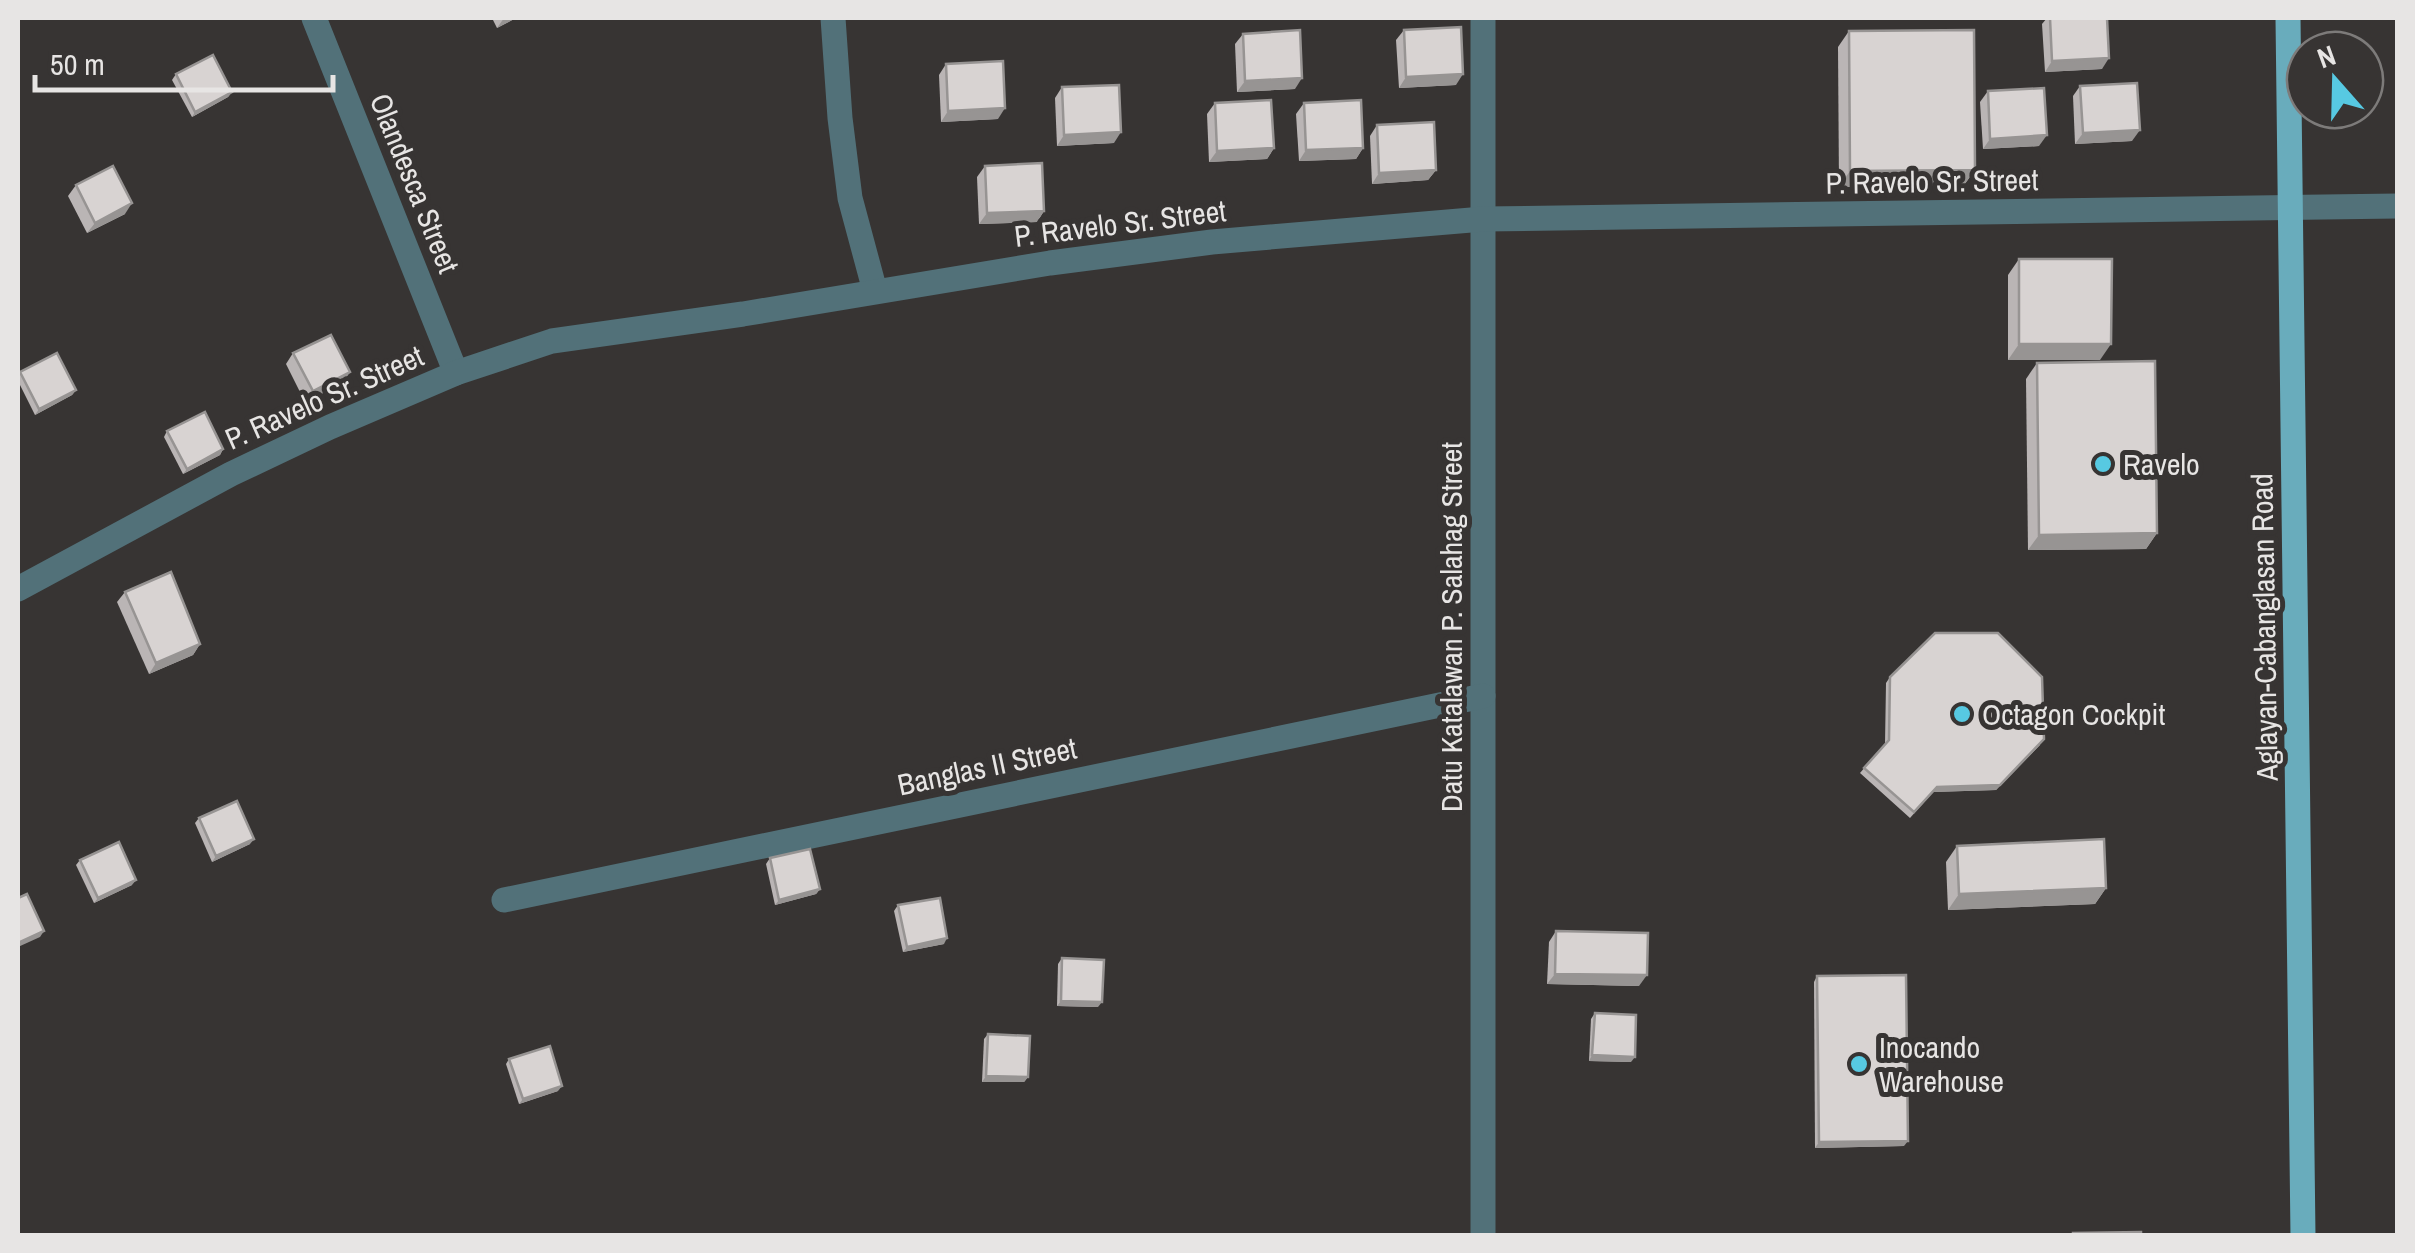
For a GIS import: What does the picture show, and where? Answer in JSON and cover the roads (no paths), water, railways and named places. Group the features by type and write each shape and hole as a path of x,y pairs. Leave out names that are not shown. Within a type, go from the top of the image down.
{"main road":[{"name":"Aglayan-Cabanglasan Road","path":"2288,18 2304,1236"}],"street":[{"name":"Olandesca Street","path":"314,18 456,373"},
{"path":"833,18 850,198 875,291"},
{"name":"Datu Katalawan P. Salahag Street","path":"1482,18 1483,1236"},
{"name":"P. Ravelo Sr. Street","path":"18,589 231,474 330,427 456,373 552,341 1050,263 1212,242 1483,219 2398,206"},
{"name":"Banglas II Street","path":"504,900 1484,696"}],"place":[{"name":"Ravelo","path":"2103,464"},
{"name":"Octagon Cockpit","path":"1962,714"},
{"name":"Inocando Warehouse","path":"1859,1064"}]}
